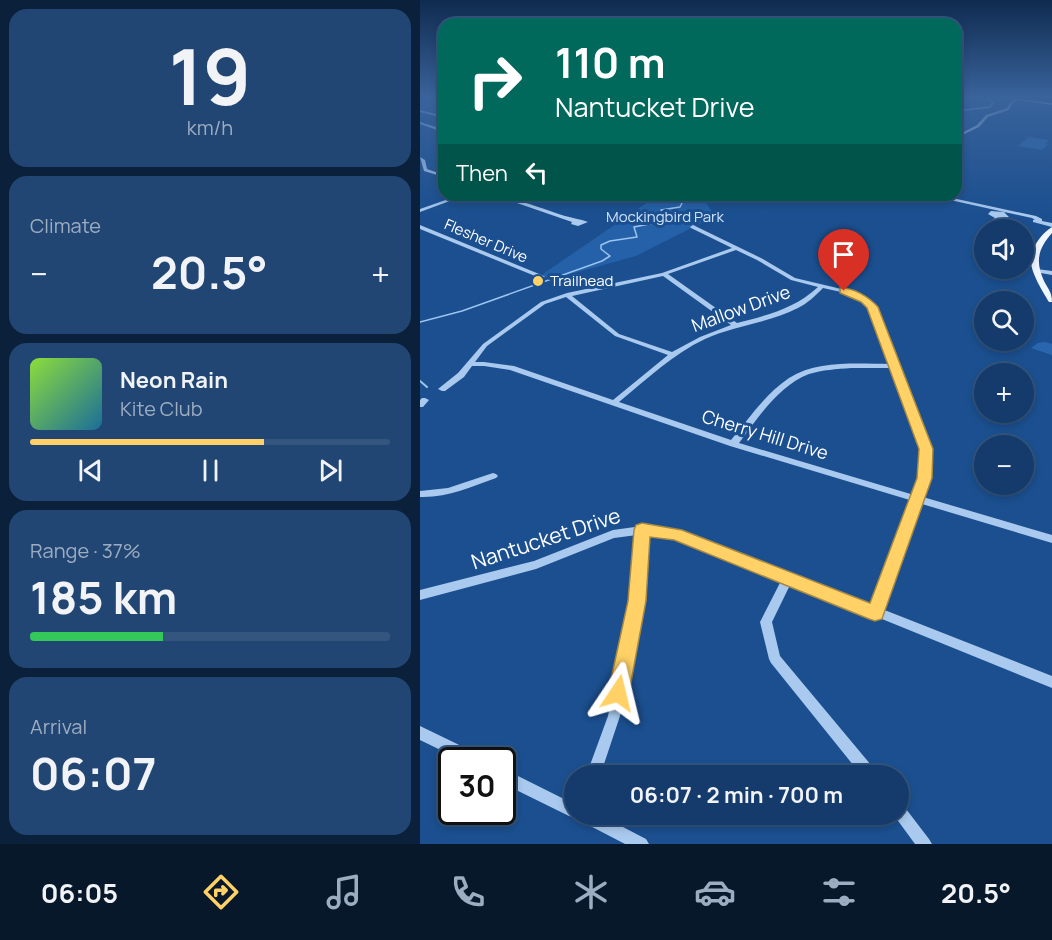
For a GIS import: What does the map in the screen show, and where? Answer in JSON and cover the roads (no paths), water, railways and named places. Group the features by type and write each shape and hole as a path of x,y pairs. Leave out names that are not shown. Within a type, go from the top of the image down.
{"main road":[{"path":"1051,295 1036,271 1035,253 1052,227"}],"street":[{"path":"420,158 423,160 425,170 438,174"},
{"path":"420,211 448,201"},
{"path":"513,201 575,221"},
{"path":"962,201 1034,217 1040,220 1038,222"},
{"path":"1006,215 1006,218 999,218 990,214 998,212 1052,227"},
{"name":"Flesher Drive","path":"420,227 542,277"},
{"path":"693,227 793,279 852,293 870,304 896,366 926,449 924,478 918,498 875,613"},
{"path":"442,389 461,375 485,345 543,303 567,295 664,274 736,248"},
{"path":"1036,271 1052,273"},
{"path":"664,274 735,325"},
{"name":"Mallow Drive","path":"614,403 671,354 709,334 781,314 809,299 822,286"},
{"path":"567,295 617,335 671,354"},
{"name":"Cherry Hill Drive","path":"469,364 511,368 733,444 1052,539"},
{"path":"733,444 781,388 802,375 827,368 896,366"},
{"path":"420,494 447,492 493,476"},
{"path":"597,765 614,716 637,601 642,530"},
{"name":"Nantucket Drive","path":"420,595 520,570 613,534 642,530 676,534 1052,682"},
{"path":"788,577 766,622 776,659 862,765"},
{"path":"420,733 449,747"},
{"path":"516,782 564,805"},
{"path":"909,824 924,844"},
{"path":"604,825 641,844"}],"waterway":[{"path":"420,322 462,311 602,261 610,256 601,249 601,245 610,241 637,237 634,227 664,221 661,210 680,207 683,201"},
{"path":"420,381 427,387"}],"place":[{"name":"Trailhead","path":"538,281"}],"park label":[{"name":"Mockingbird Park","path":"665,217"}]}
